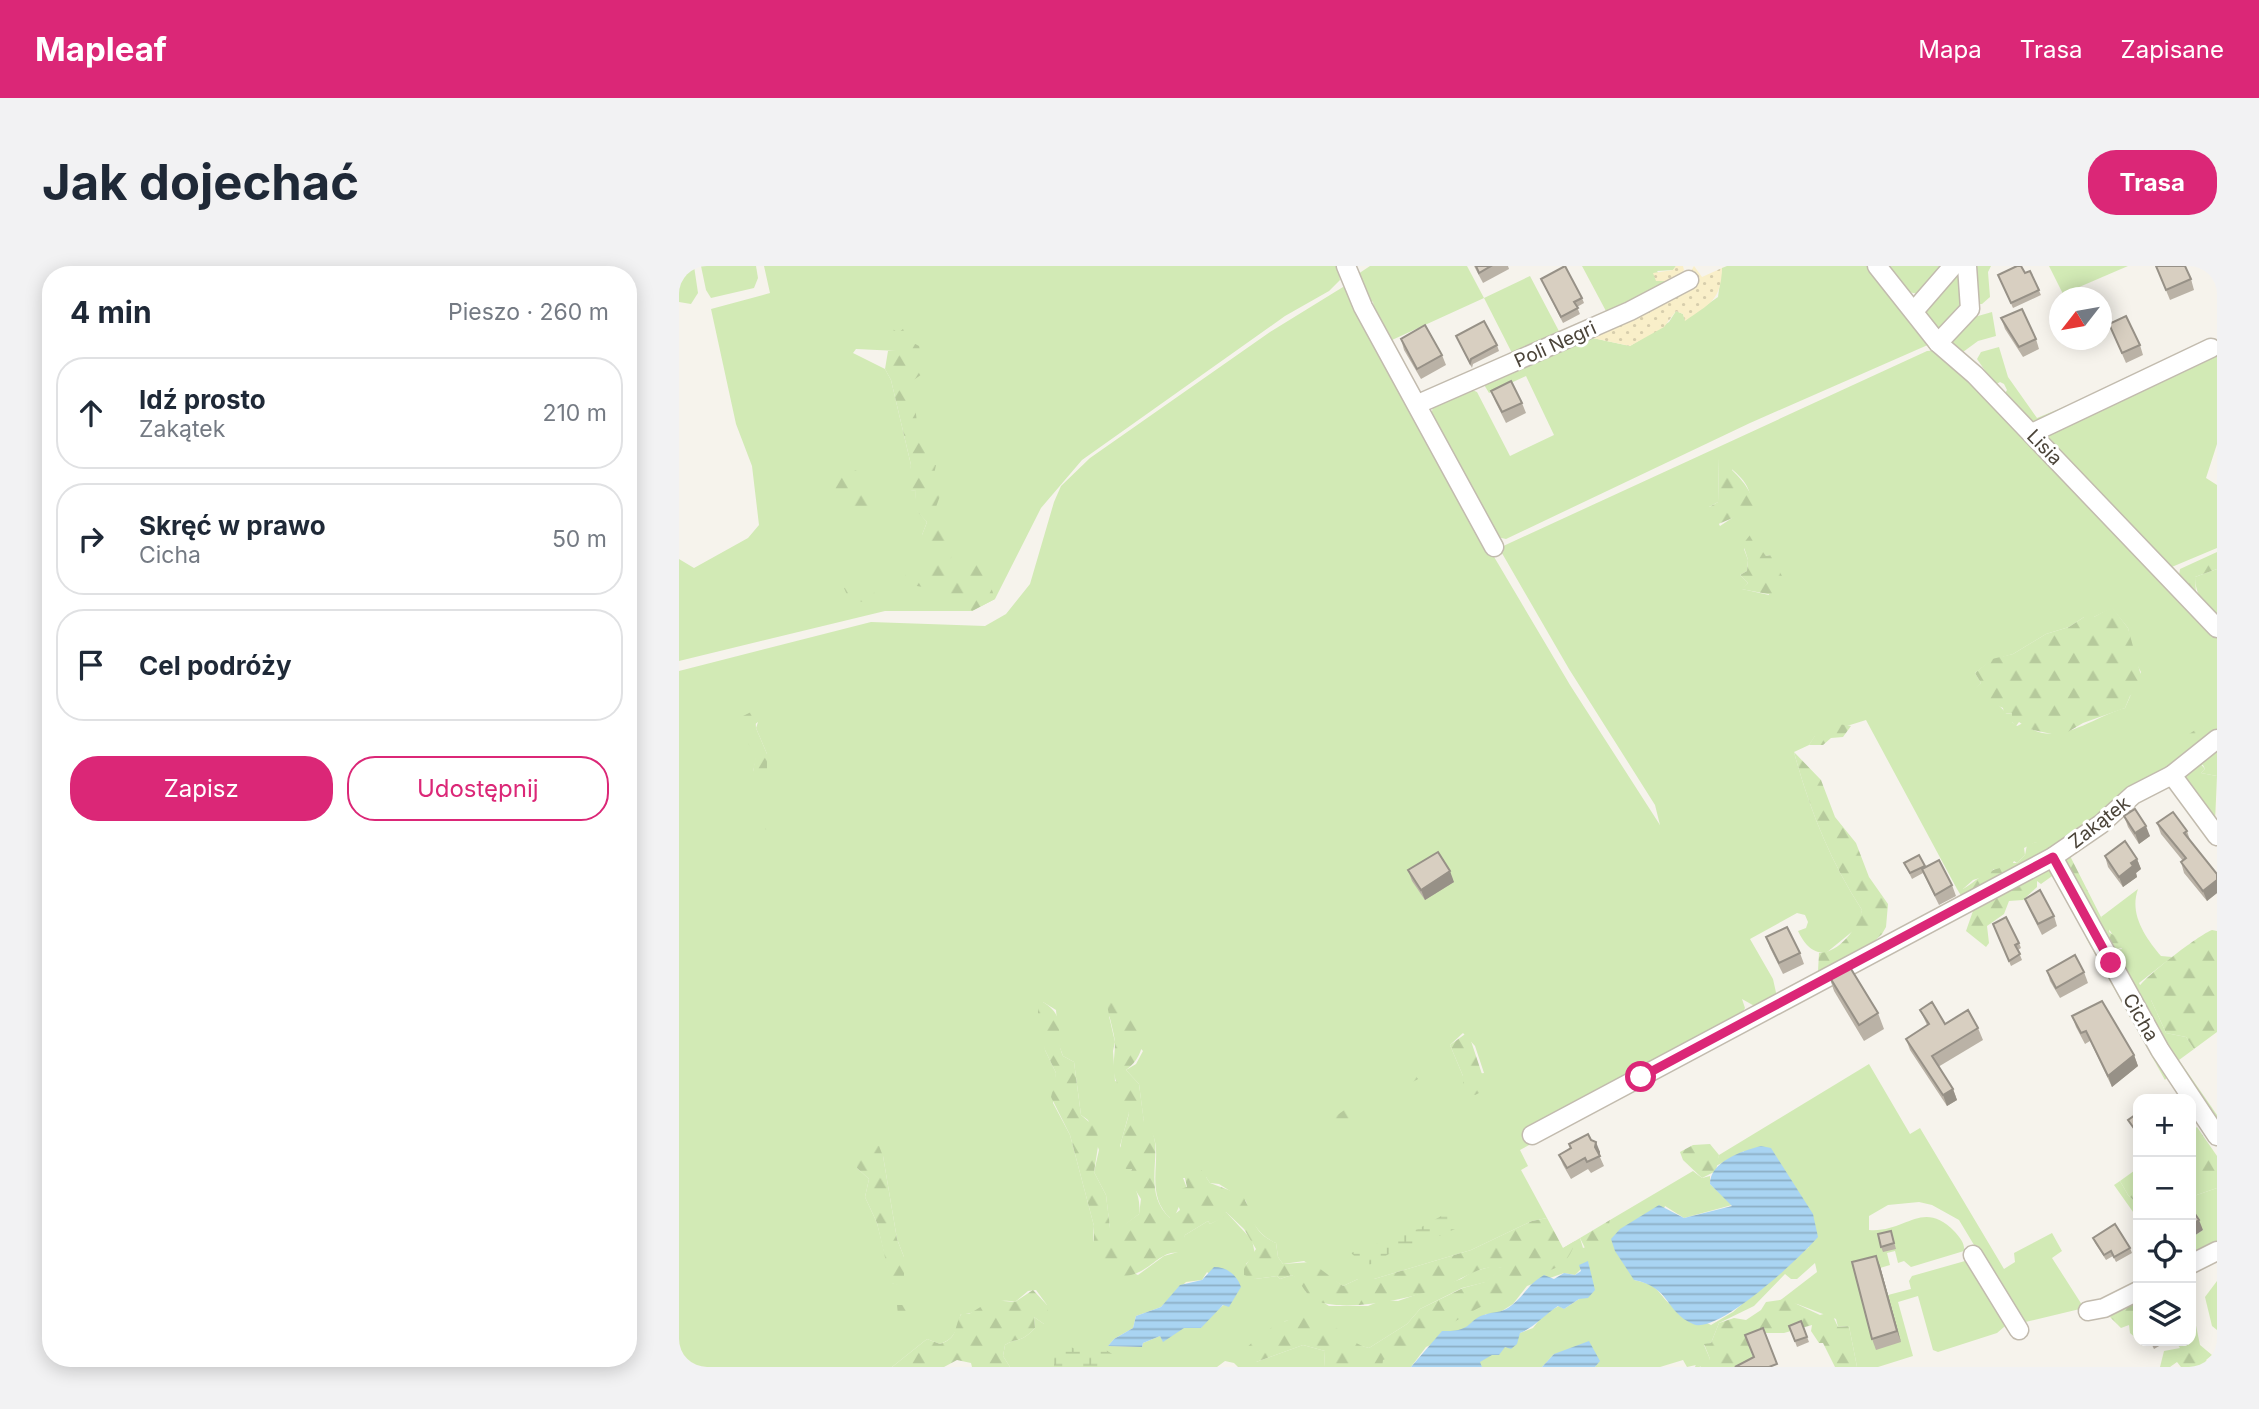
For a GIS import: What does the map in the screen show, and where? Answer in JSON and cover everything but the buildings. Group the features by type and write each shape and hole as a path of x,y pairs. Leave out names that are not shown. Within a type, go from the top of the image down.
{"street":[{"name":"Lisia","path":"1877,266 1938,343 1975,375 2032,433 2217,628"},
{"path":"1914,311 1952,266"},
{"path":"1938,343 1970,309 1967,266"},
{"path":"1350,267 1363,307 1494,547"},
{"name":"Poli Negri","path":"1418,404 1630,311 1689,280"},
{"path":"2032,433 2211,348"},
{"name":"Zakątek","path":"1532,1135 2053,857 2101,824 2133,795 2172,775 2217,739"},
{"path":"2172,775 2217,836"},
{"name":"Cicha","path":"2053,857 2154,1039 2217,1136"},
{"path":"2196,1262 2217,1251"},
{"path":"1973,1255 2019,1329"},
{"path":"2088,1311 2104,1308 2133,1294"}],"green space":[{"path":"679,266 694,266 698,293 691,304 679,302"},
{"path":"701,266 756,266 758,278 754,288 711,298 706,290"},
{"path":"764,266 1338,266 1340,280 1329,291 1285,316 1082,460 1041,508 995,599 972,611 885,611 679,661 679,559 694,568 748,538 759,525 752,466 736,424 711,309 770,293","holes":["856,349 898,351 936,532 922,535 927,522 915,508 916,490 908,491 911,465 891,380 885,369 853,353"]},
{"path":"1370,266 1467,266 1484,298 1392,340 1403,363 1376,320 1373,302 1365,297 1358,274"},
{"path":"1582,266 1676,266 1673,270 1657,271 1664,281 1670,282 1607,313"},
{"path":"1868,266 1930,344 1750,423 1506,539 1497,537 1431,417 1433,406 1470,389 1477,392 1510,456 1554,435 1526,376 1489,393 1483,383 1588,337 1630,346 1669,322 1676,311 1683,314 1685,320 1718,297 1722,268"},
{"path":"1880,266 1947,266 1918,294 1904,291"},
{"path":"1963,266 1964,303 1943,330 1935,330 1925,318 1924,310"},
{"path":"1970,266 1991,266 1988,272 1990,297 1982,304 1976,304"},
{"path":"2049,266 2128,266 2079,287 2060,287"},
{"path":"1530,276 1561,335 1514,357 1484,298"},
{"path":"1343,287 1351,290 1490,550 1570,685 1660,825 1655,805 1569,669 1499,548 1927,351 1939,350 2217,635 2217,735 2211,740 2203,726 2190,754 2155,778 2128,789 2115,804 2042,858 2036,842 2024,848 2025,855 2017,863 2014,861 2003,881 1994,869 1986,876 1973,880 1963,889 1957,889 1866,720 1815,736 1809,745 1794,752 1822,834 1840,873 1862,910 1859,926 1826,953 1812,949 1803,940 1798,931 1806,928 1808,922 1805,915 1797,913 1750,939 1773,979 1777,997 1758,1008 1742,999 1745,1008 1729,1024 1704,1038 1654,1059 1649,1069 1651,1079 1520,1150 1528,1166 1521,1170 1547,1218 1532,1221 1471,1250 1374,1279 1358,1279 1343,1286 1304,1261 1283,1264 1278,1257 1276,1243 1264,1236 1252,1221 1246,1201 1219,1184 1210,1183 1206,1177 1183,1178 1187,1188 1174,1218 1171,1219 1157,1195 1155,1143 1152,1132 1144,1123 1139,1084 1126,1070 1136,1064 1143,1051 1109,1016 1115,1042 1115,1081 1118,1082 1129,1113 1120,1146 1132,1168 1139,1207 1139,1214 1121,1228 1110,1229 1106,1195 1094,1172 1099,1150 1088,1120 1081,1115 1074,1062 1063,1056 1059,1045 1056,1010 1043,1002 1045,1050 1056,1073 1053,1103 1070,1135 1094,1226 1095,1247 1110,1264 1138,1275 1164,1256 1178,1252 1185,1235 1208,1221 1210,1224 1223,1217 1222,1214 1226,1212 1252,1240 1255,1254 1246,1264 1255,1279 1277,1276 1280,1279 1292,1275 1301,1280 1306,1292 1329,1306 1368,1306 1383,1300 1398,1301 1461,1279 1472,1272 1493,1266 1503,1268 1486,1282 1462,1288 1420,1309 1407,1324 1369,1348 1347,1339 1325,1323 1303,1319 1285,1321 1256,1362 1303,1345 1325,1351 1324,1367 1238,1367 1225,1361 1217,1367 1010,1367 1003,1356 1005,1345 1030,1333 1035,1328 1034,1317 1044,1324 1047,1305 1036,1290 1028,1291 1015,1302 997,1302 968,1314 961,1314 950,1339 940,1344 927,1339 892,1367 679,1367 679,671 871,622 985,626 1006,614 1030,584 1061,486 1090,458 1270,332","holes":["1719,458 1735,471 1749,490 1751,518 1742,524 1735,516 1720,526 1709,507 1718,502","1752,540 1766,556 1771,555 1769,595 1742,589 1748,583 1740,575 1747,571 1748,560 1744,549","2112,608 2128,628 2134,659 2141,672 2125,708 2073,729 2047,734 2035,731 2023,723 2017,726 2012,722 2013,713 2006,714 1975,689 1981,683 1975,673 1992,660 2013,654 2046,634 2069,627 2084,617 2094,617","758,722 756,728 767,754 753,772 756,755 751,730","1463,1033 1475,1046 1484,1073 1463,1076 1450,1045","883,1156 897,1239 904,1257 904,1286 892,1283 877,1223 865,1197 869,1179 857,1168","1207,1272 1234,1297 1207,1318 1201,1328 1184,1327 1163,1341 1160,1336 1143,1343 1142,1347 1108,1346 1114,1339 1133,1328 1136,1316 1161,1307 1186,1282 1202,1280"]},
{"path":"1992,312 1996,336 1978,341 1963,352 1951,349 1949,334 1971,318"},
{"path":"893,329 898,333 903,329 908,340 919,346 925,372 908,384 921,403 915,405 917,423 925,428 920,434 923,439 921,443 929,453 929,465 936,465 931,489 940,496 936,507 943,515 938,523 943,525 952,545 951,560 962,566 971,560 973,554 986,572 995,599 972,611 956,598 941,591 907,585 905,570 913,572 930,567 933,548 925,546 922,535 927,522 914,508 916,490 900,493 897,484 907,481 911,465 891,380 885,369 888,351 897,350"},
{"path":"1999,347 2008,377 2037,418 2100,392 2035,422 2025,422 2003,397 2007,390 2004,384 2000,382 1995,385 1977,359 1981,352"},
{"path":"2217,351 2217,444 2206,478 2217,485 2217,548 2167,569 2045,441 2045,431"},
{"path":"1728,456 1734,460 1732,470 1753,499 1756,513 1751,518 1751,528 1746,530 1735,517 1709,528 1704,510 1718,502 1719,458"},
{"path":"838,468 854,470 865,478 872,490 872,505 856,512 843,510 833,494 829,477"},
{"path":"1750,535 1756,543 1763,540 1760,548 1766,556 1771,555 1782,576 1779,589 1773,595 1741,589 1748,583 1740,575 1747,571 1748,560 1743,544"},
{"path":"2217,552 2217,569 2195,577 2196,593 2200,599 2179,576 2180,569"},
{"path":"888,568 887,574 873,585 875,598 862,602 848,597 844,588 869,583"},
{"path":"2217,569 2217,620 2199,595 2195,577"},
{"path":"2112,607 2128,628 2143,683 2130,696 2125,708 2083,723 2061,736 2029,729 2019,722 2016,726 2012,722 2012,713 2004,714 2003,708 1976,696 1974,689 1981,683 1975,673 1992,659 2013,654 2046,634 2069,627 2084,617 2094,617"},
{"path":"755,710 756,728 767,754 767,778 761,783 753,772 756,754 748,744 750,728 743,716"},
{"path":"1832,723 1851,726 1843,737 1831,738 1823,745 1809,745 1819,729"},
{"path":"2203,725 2217,745 2217,776 2201,773 2205,769 2203,765 2198,764 2185,748 2189,734"},
{"path":"1794,752 1821,780 1835,817 1856,843 1869,877 1888,904 1886,927 1882,934 1866,949 1824,973 1818,971 1819,953 1834,949 1847,938 1862,910 1840,873 1822,834"},
{"path":"2197,760 2205,769 2201,773 2217,776 2215,822 2183,778"},
{"path":"771,807 774,828 766,830 761,818 768,812 766,808"},
{"path":"2036,842 2041,845 2042,858 2055,864 2055,874 2041,884 2037,881 2037,887 2023,900 2009,901 2004,914 1987,926 1989,943 1986,947 1966,931 1974,908 1965,902 1957,889 1963,889 1995,869 2000,868 2004,877 2007,876 2004,863 2017,863 2025,855 2027,845"},
{"path":"2068,852 2101,917 2110,927 2109,932 2124,942 2126,947 2108,951 2064,860"},
{"path":"2138,889 2136,907 2140,925 2161,956 2172,957 2139,983 2147,1000 2151,1000 2166,1033 2186,1037 2194,1049 2179,1060 2217,1115 2217,1127 2108,951 2122,949 2101,917"},
{"path":"2212,930 2217,931 2217,1032 2194,1049 2186,1037 2166,1033 2151,1000 2142,1000 2138,989 2171,958"},
{"path":"2089,936 2169,1074 2165,1080 2086,938"},
{"path":"1110,998 1131,1011 1142,1030 1141,1051 1126,1070 1139,1084 1144,1122 1152,1130 1155,1141 1156,1193 1170,1218 1180,1210 1175,1197 1177,1190 1187,1187 1184,1174 1200,1168 1210,1183 1242,1195 1257,1228 1276,1243 1278,1257 1283,1264 1311,1262 1343,1286 1358,1279 1374,1279 1471,1250 1532,1221 1547,1218 1563,1248 1575,1241 1571,1253 1557,1267 1523,1285 1517,1294 1476,1309 1426,1342 1411,1347 1408,1353 1403,1351 1383,1360 1382,1367 1324,1367 1325,1351 1303,1345 1256,1362 1243,1353 1249,1345 1268,1330 1291,1319 1314,1317 1324,1320 1356,1343 1369,1348 1407,1324 1420,1309 1463,1288 1485,1282 1502,1268 1480,1270 1434,1290 1400,1299 1363,1305 1330,1304 1313,1299 1292,1275 1280,1279 1277,1276 1255,1279 1244,1275 1244,1268 1256,1249 1244,1229 1226,1212 1223,1218 1210,1224 1208,1221 1185,1235 1181,1253 1165,1255 1135,1274 1113,1275 1094,1251 1094,1226 1070,1135 1051,1097 1056,1073 1045,1050 1038,1022 1038,1009 1043,1002 1056,1014 1063,1056 1074,1062 1081,1115 1096,1128 1099,1140 1094,1172 1106,1195 1110,1228 1121,1227 1139,1214 1141,1199 1128,1178 1132,1169 1126,1169 1121,1155 1121,1141 1129,1113 1117,1098 1119,1086 1114,1071 1115,1040 1107,1004"},
{"path":"1468,1032 1487,1089 1475,1095 1463,1093 1463,1076 1450,1045"},
{"path":"1869,1064 1910,1134 1920,1128 2004,1269 2015,1262 2014,1253 2052,1233 2062,1251 2052,1258 2084,1308 2021,1323 1959,1220 1932,1205 1919,1202 1888,1205 1869,1216 1869,1230 1882,1230 1923,1217 1933,1218 1955,1232 1963,1243 1964,1251 1911,1267 1904,1261 1898,1263 1895,1251 1887,1253 1890,1265 1880,1268 1888,1295 1911,1289 1909,1281 1912,1276 1965,1261 1977,1267 2011,1321 1997,1333 1938,1352 1933,1350 1918,1296 1898,1302 1913,1356 1878,1367 1857,1367 1849,1326 1838,1327 1836,1319 1797,1304 1778,1302 1817,1272 1815,1263 1797,1279 1791,1279 1785,1274 1754,1306 1719,1323 1711,1343 1704,1345 1710,1359 1702,1367 1687,1367 1683,1360 1660,1367 1595,1367 1599,1361 1554,1354 1542,1367 1482,1367 1479,1362 1516,1339 1520,1333 1533,1328 1544,1314 1559,1306 1564,1309 1579,1299 1591,1277 1588,1262 1575,1275 1564,1273 1527,1286 1513,1304 1497,1314 1486,1314 1462,1331 1426,1347 1411,1367 1365,1367 1580,1238 1583,1248 1604,1240 1610,1220 1693,1171 1702,1178 1710,1176 1710,1184 1732,1205 1684,1218 1665,1206 1634,1280 1650,1285 1675,1308 1711,1325 1733,1312 1809,1247 1744,1151 1716,1166 1719,1155"},
{"path":"1412,1071 1418,1079 1402,1088 1395,1078"},
{"path":"1357,1101 1365,1110 1340,1127 1329,1121"},
{"path":"2196,1128 2217,1156 2217,1188 2196,1195 2196,1157"},
{"path":"869,1144 879,1146 883,1156 897,1239 904,1257 904,1287 891,1283 877,1223 865,1197 869,1179 857,1168 857,1156"},
{"path":"1710,1144 1719,1155 1716,1171 1702,1178 1683,1160 1680,1152 1693,1145"},
{"path":"2133,1172 2133,1200 2128,1195 2120,1181"},
{"path":"2120,1181 2133,1200 2133,1212 2114,1185"},
{"path":"2217,1188 2217,1243 2196,1254 2196,1235 2203,1230 2196,1220 2196,1195"},
{"path":"1443,1215 1453,1218 1455,1229 1421,1244 1404,1245 1372,1264 1364,1265 1351,1253 1418,1229"},
{"path":"1610,1220 1605,1242 1587,1252 1580,1238"},
{"path":"2217,1281 2217,1330 2212,1326 2205,1297"},
{"path":"1033,1290 1047,1305 1049,1323 1044,1324 1034,1317 1035,1328 1030,1333 1005,1345 1003,1356 1010,1367 972,1367 971,1363 957,1360 944,1367 892,1367 927,1339 940,1344 950,1339 962,1313 969,1314 992,1300 1015,1302"},
{"path":"1786,1299 1820,1315 1831,1312 1838,1327 1849,1326 1857,1367 1835,1367 1823,1343 1819,1343 1811,1331 1812,1325 1784,1333 1764,1333 1747,1340 1756,1367 1701,1367 1701,1362 1710,1359 1704,1344 1711,1343 1719,1323 1734,1318 1746,1320 1761,1310 1766,1302"},
{"path":"2133,1302 2133,1336 2129,1325 2121,1328 2110,1317 2116,1308"},
{"path":"897,1305 904,1305 913,1319 899,1325"},
{"path":"2196,1325 2200,1345 2212,1355 2206,1360 2213,1367 2181,1367 2177,1362 2170,1367 2160,1367 2164,1351 2180,1348 2179,1346 2196,1346"},
{"path":"1064,1344 1082,1352 1106,1350 1120,1359 1116,1367 1054,1367 1054,1355"}],"sand":[{"path":"1676,266 1683,266 1684,270 1679,281 1656,281 1653,273 1673,270"},
{"path":"1694,266 1702,277 1722,268 1721,279 1713,300 1685,321 1683,314 1676,311 1664,327 1630,346 1588,337 1690,273"}],"water":[{"path":"1761,1146 1771,1148 1813,1214 1818,1237 1795,1261 1739,1307 1705,1325 1693,1324 1677,1313 1655,1288 1634,1280 1615,1251 1611,1239 1620,1229 1659,1205 1684,1218 1732,1206 1710,1184 1711,1176 1715,1169 1728,1159"},
{"path":"1588,1261 1595,1290 1588,1298 1579,1299 1564,1309 1558,1306 1520,1333 1517,1344 1511,1349 1505,1347 1499,1355 1492,1355 1480,1362 1482,1367 1411,1367 1442,1331 1460,1329 1480,1316 1506,1309 1544,1275 1554,1279 1564,1273 1575,1275 1581,1271 1579,1265"},
{"path":"1214,1267 1231,1272 1241,1287 1229,1307 1223,1305 1201,1328 1184,1328 1163,1342 1160,1336 1143,1343 1142,1347 1108,1346 1114,1339 1133,1328 1136,1316 1161,1307 1180,1285 1202,1280"},
{"path":"1589,1341 1600,1361 1595,1367 1542,1367 1554,1354"}],"route":[{"path":"1641,1077 2053,857 2111,963"}]}
